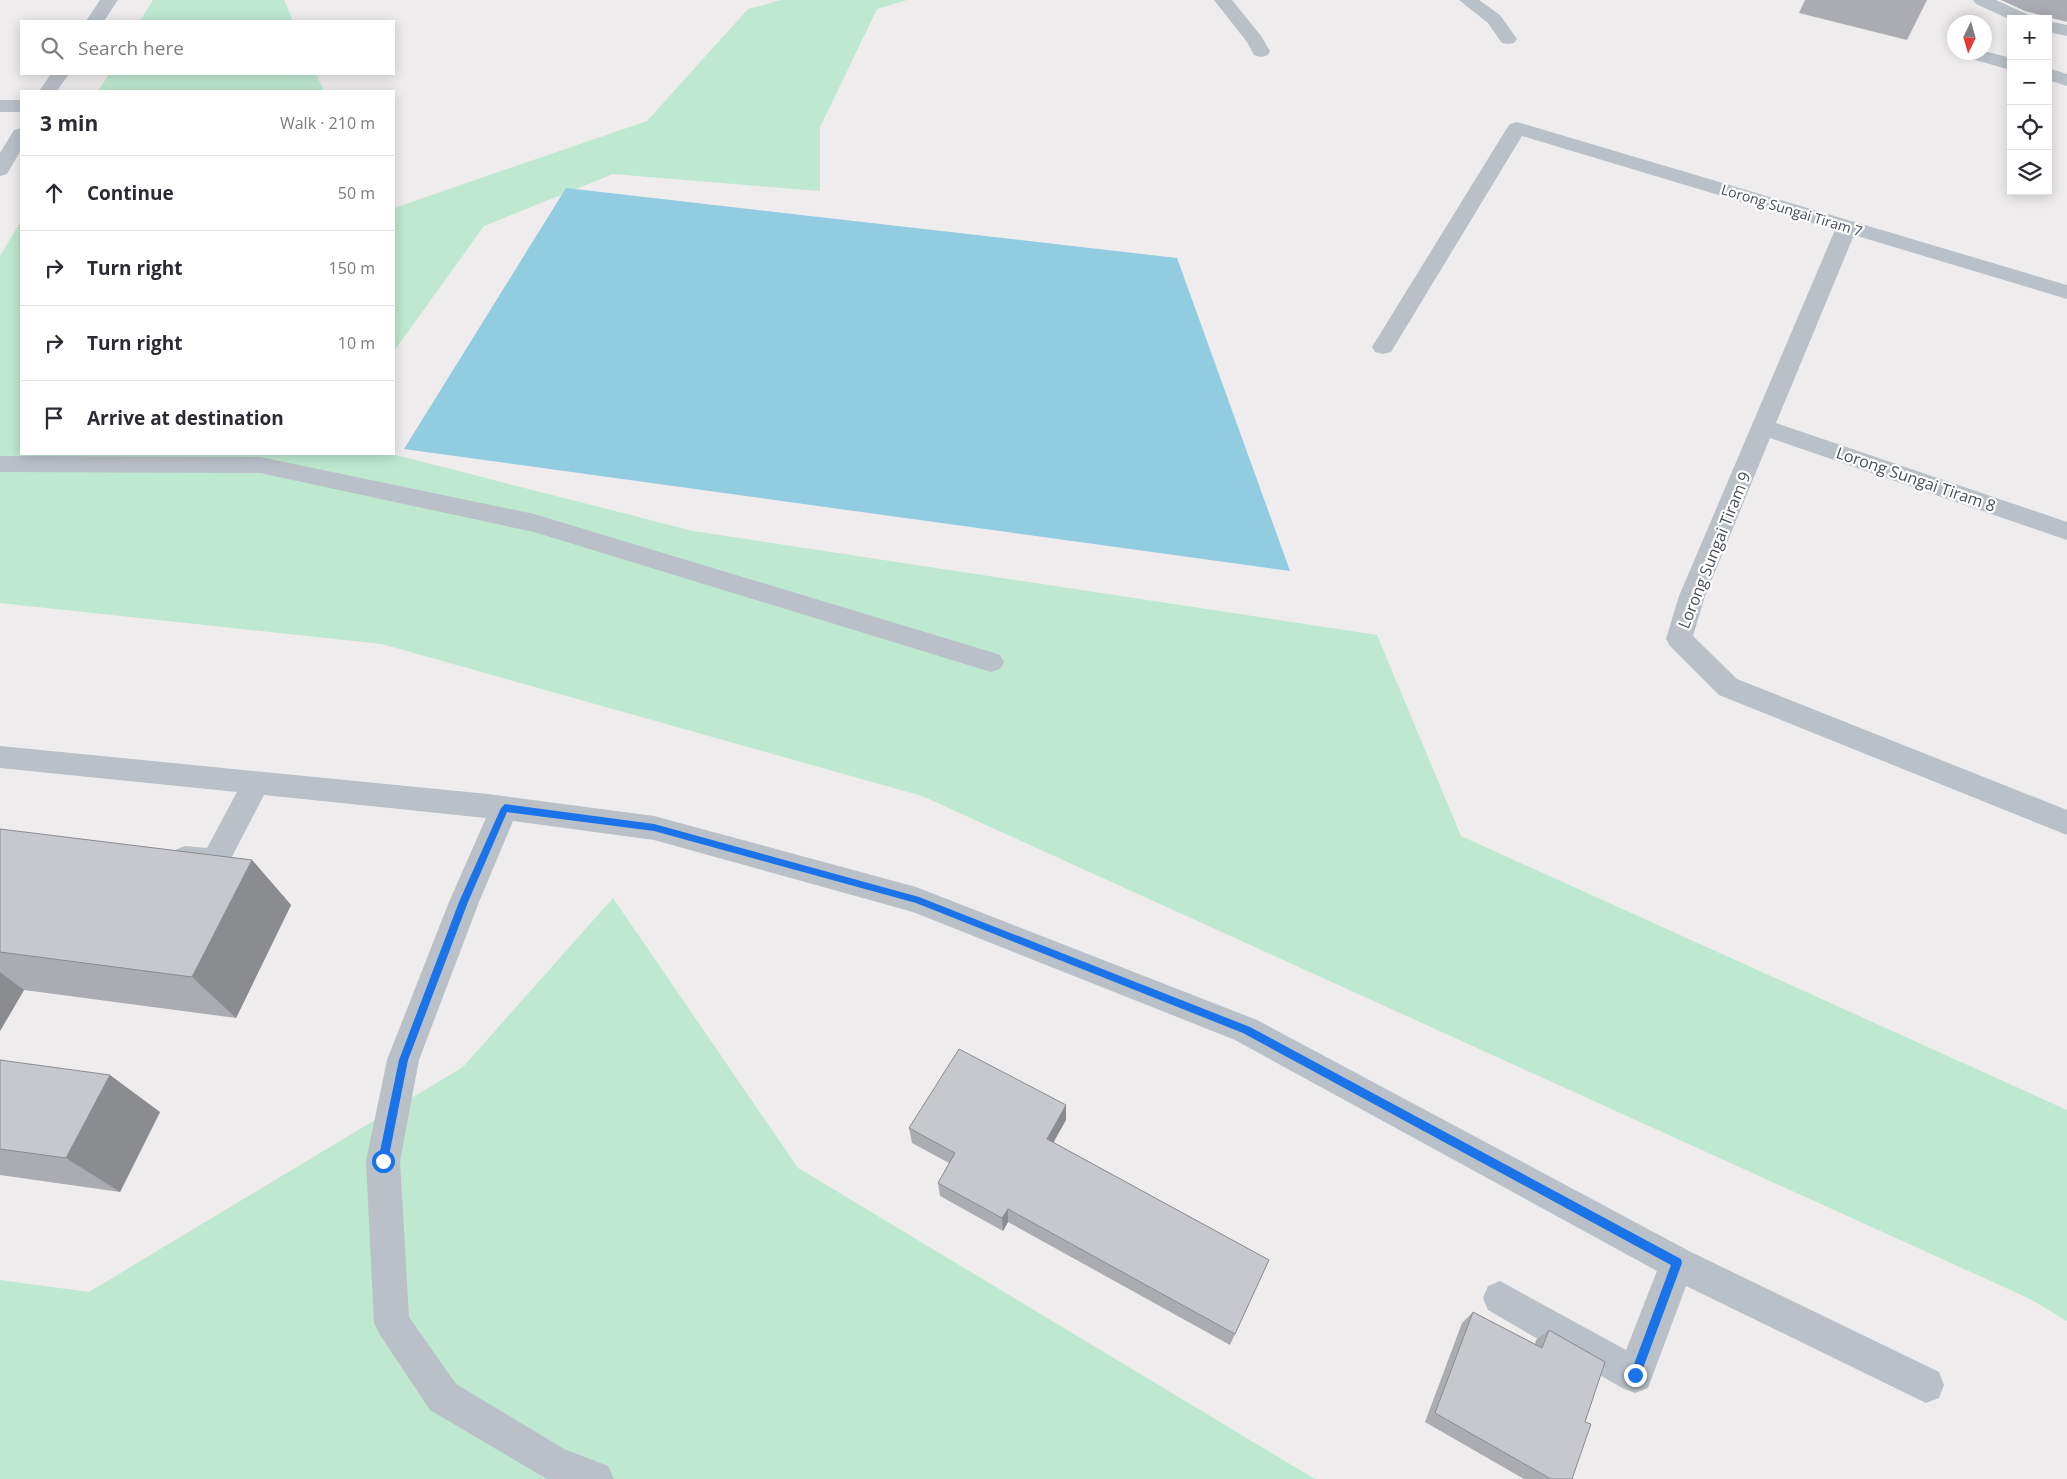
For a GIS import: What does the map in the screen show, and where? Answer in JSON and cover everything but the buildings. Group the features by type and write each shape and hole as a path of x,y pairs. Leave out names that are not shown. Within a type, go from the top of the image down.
{"street":[{"path":"96,20 109,0"},
{"path":"1223,0 1261,51"},
{"path":"1468,0 1494,19 1508,39"},
{"path":"1982,0 2014,15"},
{"path":"2052,27 2067,31"},
{"path":"1992,59 2007,63"},
{"path":"49,90 59,75"},
{"path":"2052,75 2067,80"},
{"path":"0,106 20,106"},
{"name":"Lorong Sungai Tiram 7","path":"1383,347 1517,128 2067,292"},
{"path":"0,170 20,136"},
{"name":"Lorong Sungai Tiram 9","path":"1846,226 1764,427 1692,596 1679,639 1728,686 2067,823"},
{"name":"Lorong Sungai Tiram 8","path":"1764,427 2067,530"},
{"path":"0,464 260,465 534,523 991,662"},
{"path":"0,757 505,808 654,828 916,900 1246,1030 1677,1263 1926,1385"},
{"path":"157,857 216,861 256,783"},
{"path":"505,808 464,902 403,1060 383,1161 392,1323 443,1397 553,1463 595,1479"},
{"path":"1500,1298 1635,1375 1677,1263"}],"green space":[{"path":"153,0 284,0 293,20 141,20"},
{"path":"781,0 907,0 877,9 820,127 820,191 613,174 484,226 395,350 395,208 647,121 748,9"},
{"path":"108,75 316,75 324,90 99,90"},
{"path":"20,223 20,455 395,455 693,531 1377,635 1461,836 2067,1110 2067,1321 2028,1298 922,796 382,644 0,603 0,256"},
{"path":"613,898 798,1168 1315,1479 0,1479 0,1280 89,1292 463,1067"}],"water":[{"path":"566,188 1177,258 1290,571 404,449"}],"route":[{"path":"383,1161 403,1060 464,902 505,808 654,828 916,900 1246,1030 1677,1263 1635,1375"}]}
